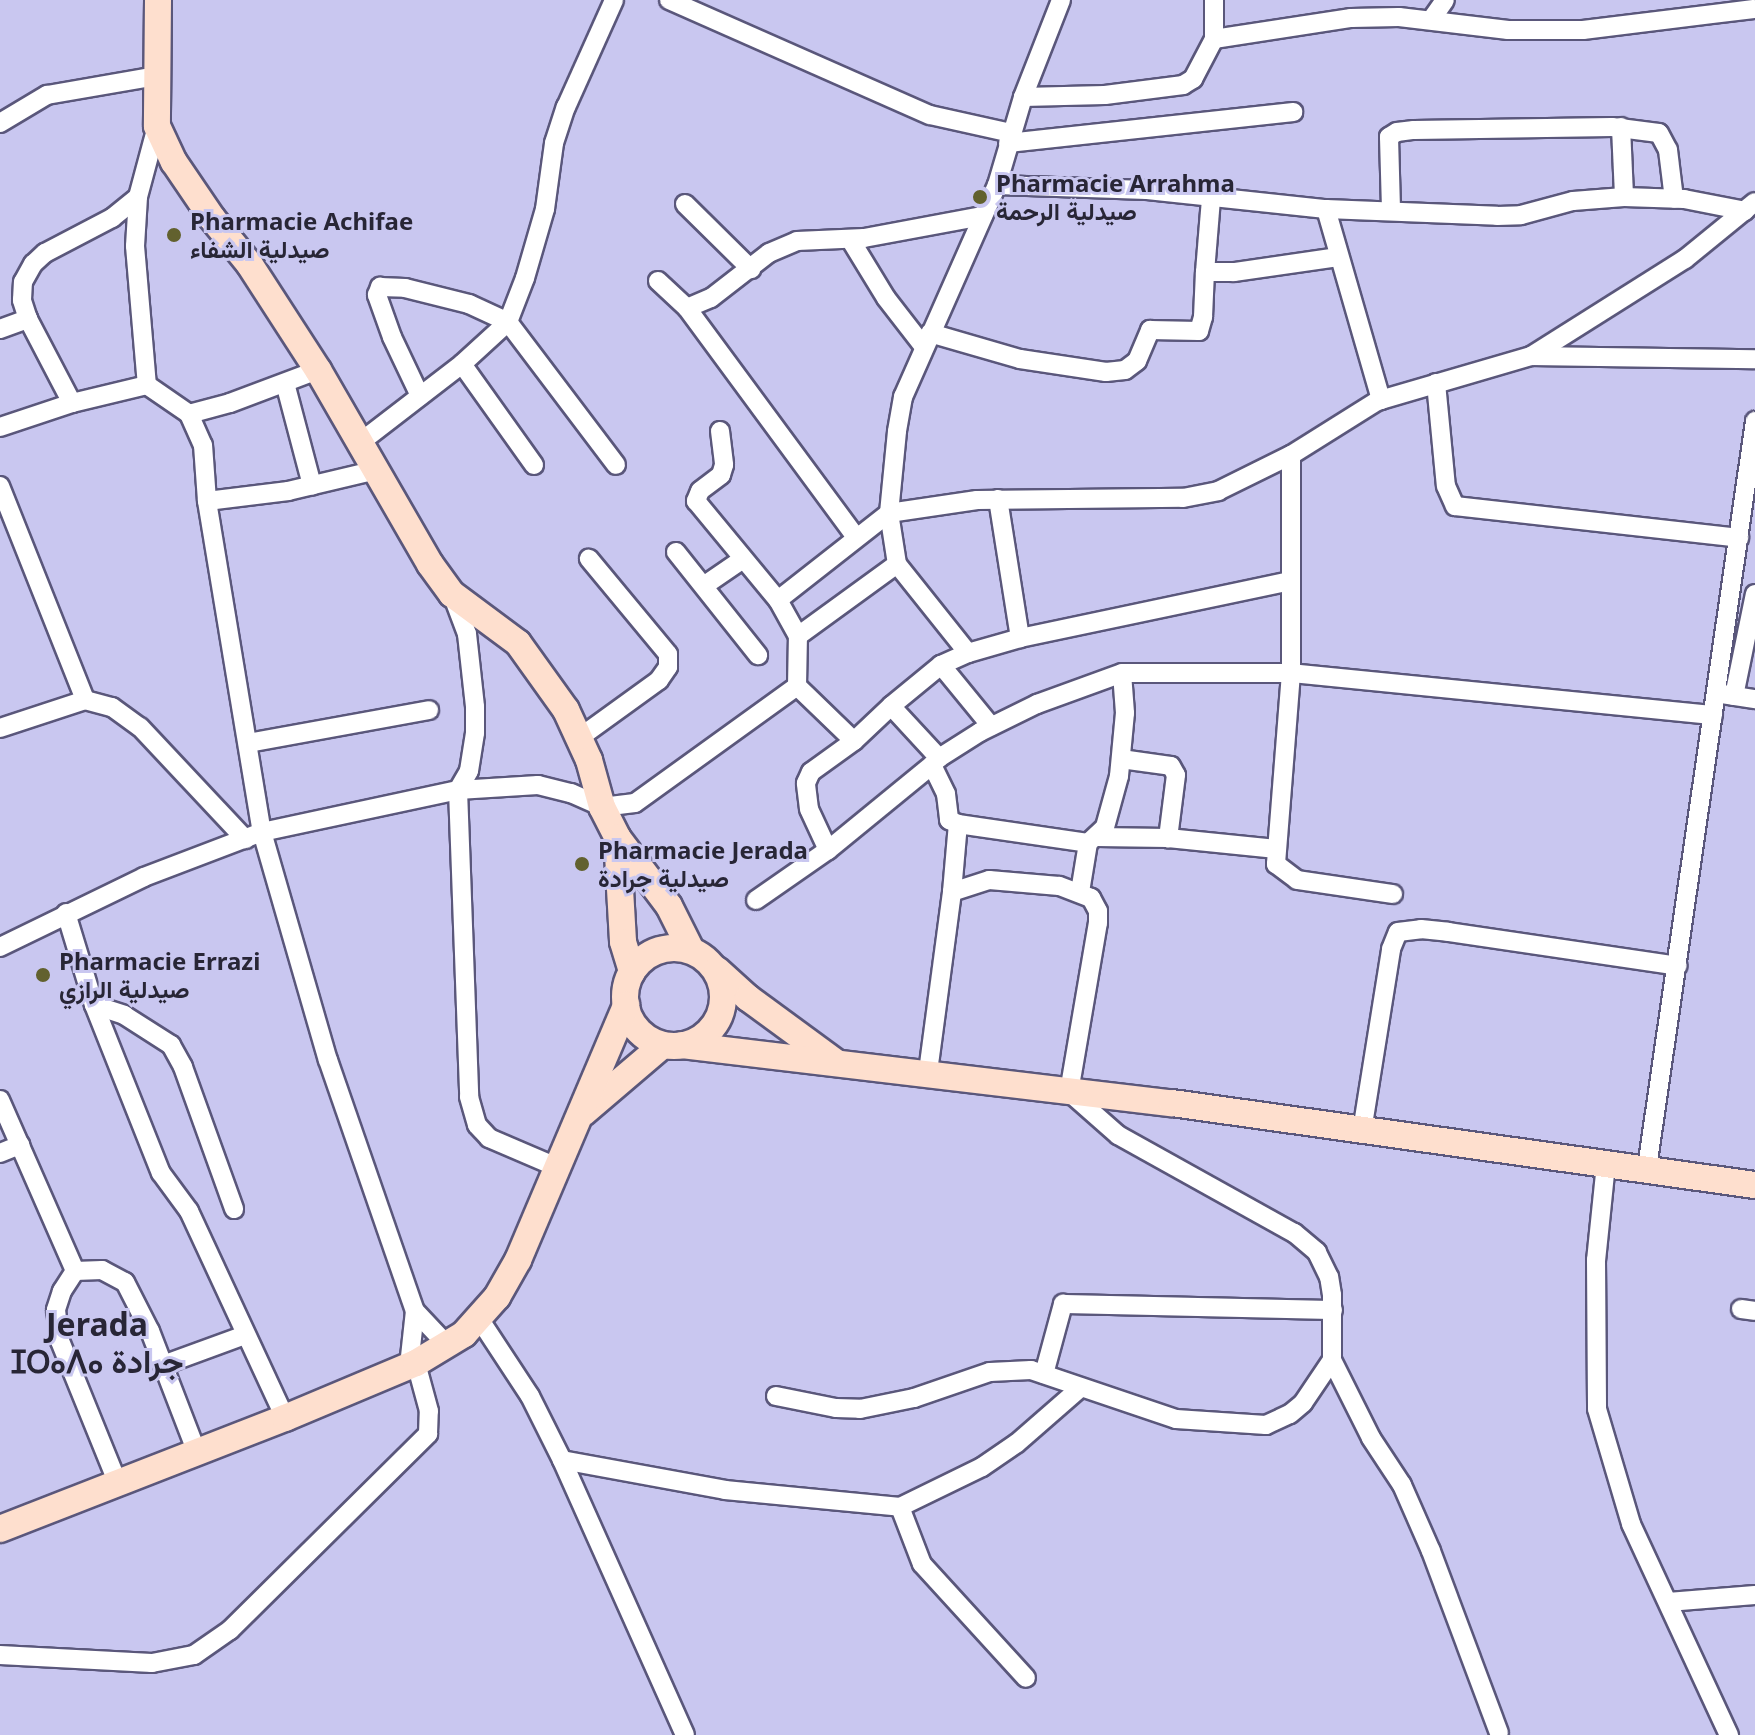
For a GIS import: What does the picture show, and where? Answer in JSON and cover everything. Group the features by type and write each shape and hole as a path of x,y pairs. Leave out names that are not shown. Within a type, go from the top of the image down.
{"main road":[{"path":"158,0 157,126 190,188 250,265 318,370 362,441 409,532 452,594 518,643 566,710 579,738 602,807 617,837 669,906 723,991 718,1020 696,1041 673,1045 580,1116"},
{"path":"617,837 623,942 632,972"},
{"path":"834,1061 748,998 701,957 674,948 657,951 643,959 632,972 626,988 626,1005 638,1030 673,1045 928,1073 1755,1185"},
{"path":"0,1529 285,1418 412,1364 448,1346 480,1320 518,1260 559,1168 598,1063 626,1005"}],"street":[{"path":"362,441 462,364 508,322 525,278 545,209 554,143 614,0"},
{"path":"669,0 930,115 1009,138 1293,112"},
{"path":"968,653 897,564 889,513 903,397 997,185 1023,97 1061,0"},
{"path":"1023,97 1105,95 1183,85 1193,79 1214,39 1214,0"},
{"path":"1431,20 1445,0"},
{"path":"1214,39 1351,18 1431,20 1508,30 1583,30 1754,12 1753,0"},
{"path":"0,123 47,95 157,76"},
{"path":"147,385 135,246 138,197 157,126"},
{"path":"1621,127 1624,197"},
{"path":"1391,209 1387,146 1389,137 1397,132 1621,127 1659,133 1665,139 1674,199"},
{"path":"997,185 1147,190 1326,209 1391,209 1497,216 1521,215 1573,201 1624,197 1750,206"},
{"path":"72,403 28,319 22,300 23,282 33,264 53,248 112,218 138,197"},
{"path":"850,239 886,298 927,340 1020,359 1106,372 1125,370 1137,361 1150,330 1199,331 1203,317 1211,199"},
{"path":"685,204 751,269"},
{"path":"778,600 889,513 998,499 1183,498 1218,491 1291,455 1381,400 1531,356 1685,259 1750,206"},
{"path":"1326,209 1381,400"},
{"path":"687,308 711,298 769,253 797,241 850,239 983,216"},
{"path":"1205,272 1338,257"},
{"path":"658,281 687,308 856,537"},
{"path":"420,396 392,337 377,295 380,287 405,288 469,304 508,322 616,465"},
{"path":"0,329 28,319"},
{"path":"1531,356 1755,359"},
{"path":"462,364 534,465"},
{"path":"189,414 318,370"},
{"path":"285,383 312,485"},
{"path":"1436,383 1446,486 1455,506 1739,538"},
{"path":"0,427 72,403 147,385 189,414 203,445 207,501 248,743 254,836 415,1311 412,1364 429,1411 428,1434 230,1630 194,1655 152,1663 0,1655"},
{"path":"1726,694 1739,538 1755,421"},
{"path":"720,431 724,465 721,475 700,491 696,501 778,600 798,636 797,686 854,741"},
{"path":"1291,455 1291,673 1276,864 1297,880 1393,894"},
{"path":"207,501 312,485 376,470"},
{"path":"0,486 85,700"},
{"path":"998,499 1020,638"},
{"path":"676,552 758,655"},
{"path":"579,738 659,680 668,667 668,654 589,559"},
{"path":"705,585 743,559"},
{"path":"798,636 897,564"},
{"path":"828,850 809,809 806,783 811,772 854,741 941,665 968,653 1020,638 1291,581"},
{"path":"452,594 467,634 475,707 475,733 469,771 458,790 469,1097 477,1125 489,1138 559,1168"},
{"path":"1647,1168 1713,715 1726,694 1755,594"},
{"path":"941,665 991,726"},
{"path":"756,900 828,850 935,762 991,726 1083,684 1122,673 1291,673 1713,715"},
{"path":"1080,892 1092,840 1105,827 1121,759 1125,713 1122,673"},
{"path":"0,947 144,877 254,836 458,790 538,785 571,793 602,807 635,803 797,686"},
{"path":"1726,694 1755,699"},
{"path":"0,728 85,700 112,707 140,727 254,836"},
{"path":"891,706 935,762 946,794 949,820 958,824 1092,840 1168,838 1276,849"},
{"path":"248,743 429,710"},
{"path":"1121,759 1171,766 1176,775 1168,838"},
{"path":"928,1073 958,824"},
{"path":"952,892 989,880 1080,892 1091,898 1096,906 1098,923 1069,1092 1118,1135 1294,1233 1317,1252 1329,1277 1333,1310 1332,1360 1371,1438 1402,1485 1431,1551 1499,1733"},
{"path":"66,913 94,1005 161,1173 189,1211 285,1418"},
{"path":"1362,1131 1391,949 1398,932 1421,929 1448,932 1677,966"},
{"path":"94,1005 124,1015 171,1045 183,1067 234,1209"},
{"path":"0,1100 75,1271"},
{"path":"0,1153 20,1145"},
{"path":"1606,1164 1596,1260 1597,1409 1631,1524 1729,1735"},
{"path":"75,1271 102,1270 125,1282 163,1365 197,1453"},
{"path":"75,1271 62,1291 56,1310 60,1341 118,1484"},
{"path":"1044,1374 1063,1304 1333,1310"},
{"path":"415,1311 448,1346"},
{"path":"480,1320 530,1396 562,1460 685,1735"},
{"path":"163,1365 245,1335"},
{"path":"776,1396 836,1408 860,1409 914,1398 990,1372 1031,1370 1079,1389 1176,1419 1266,1425 1290,1414 1303,1403 1332,1360"},
{"path":"562,1460 725,1490 900,1507 982,1467 1017,1443 1079,1389"},
{"path":"900,1507 922,1564 1026,1678"},
{"path":"1668,1602 1755,1595"}],"place":[{"name":"Pharmacie Arrahma صيدلية الرحمة","path":"980,197"},
{"name":"Pharmacie Achifae صيدلية الشفاء","path":"174,235"},
{"name":"Pharmacie Jerada صيدلية جرادة","path":"582,864"},
{"name":"Pharmacie Errazi صيدلية الرازي","path":"43,975"}],"district":[{"name":"Jerada ⵊⵔⴰⴷⴰ جرادة","path":"97,1344"}]}
